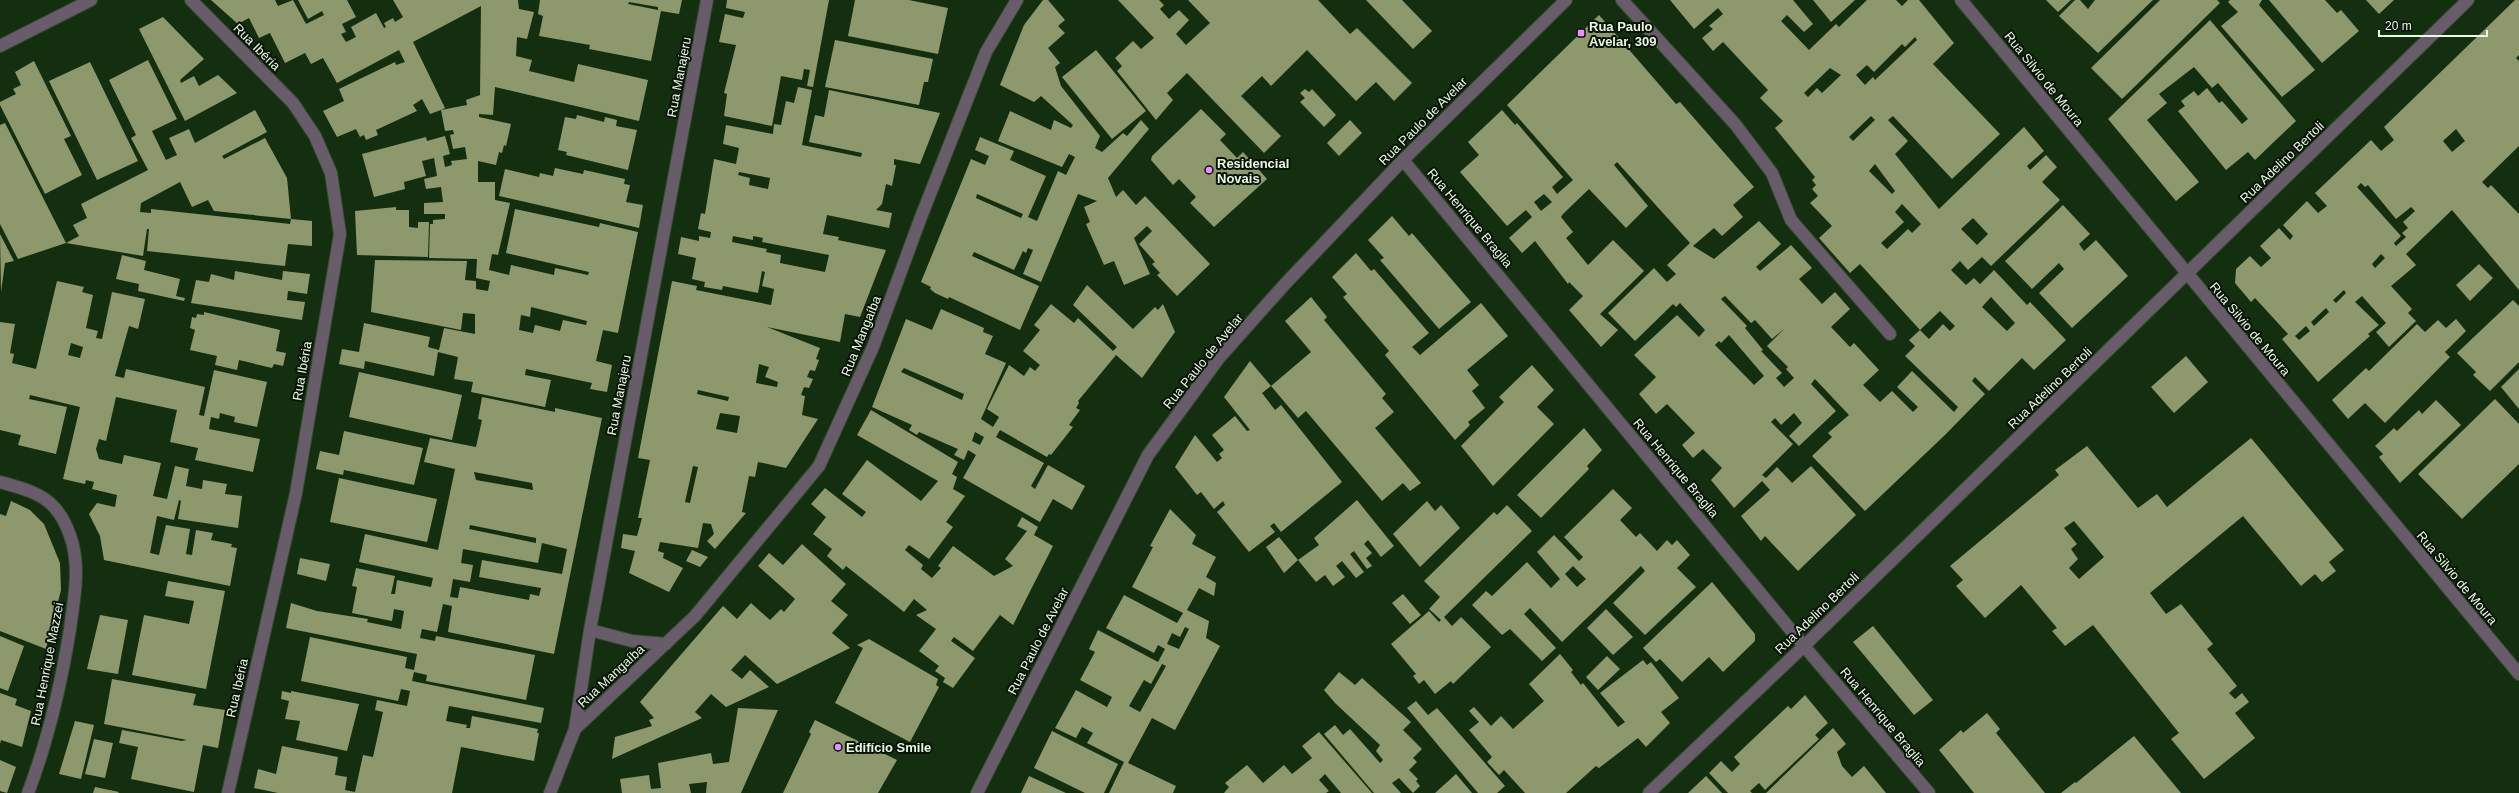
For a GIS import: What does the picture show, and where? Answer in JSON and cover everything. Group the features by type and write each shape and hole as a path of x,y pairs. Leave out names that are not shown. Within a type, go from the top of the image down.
{"street":[{"path":"0,46 91,0"},
{"name":"Rua Ibéria","path":"191,0 293,103 315,136 331,173 340,234 296,493 228,793"},
{"name":"Rua Manajeru","path":"550,793 575,729 590,630 707,0"},
{"name":"Rua Mangaíba","path":"575,729 696,616 819,466 873,348 921,217 986,52 1017,0"},
{"name":"Rua Paulo de Avelar","path":"977,793 1148,455 1219,358 1285,284 1403,160 1566,0"},
{"path":"1622,0 1735,124 1772,173 1791,220 1890,334"},
{"name":"Rua Silvio de Moura","path":"1961,0 2187,275 2519,674"},
{"name":"Rua Adelino Bertoli","path":"1648,793 1804,646 2468,0"},
{"name":"Rua Henrique Braglia","path":"1403,160 1804,646 1929,793"},
{"name":"Rua Henrique Mazzei","path":"0,482 28,490 50,503 67,526 75,557 74,601 64,662 41,759 28,793"},
{"name":"Rua Mangaíba","path":"590,630 632,641 666,644"}],"building":[{"path":"211,0 275,0 278,6 293,0 306,24 324,15 322,11 308,19 298,0 347,0 356,17 342,24 346,32 341,34 346,42 356,37 351,27 376,13 384,28 386,27 384,23 393,18 395,22 403,17 393,0 518,0 519,9 534,12 527,39 517,37 516,56 532,60 529,71 574,82 578,64 648,80 639,121 495,87 493,115 479,114 479,117 511,124 506,146 504,145 502,153 499,152 496,165 478,161 478,182 495,182 495,200 510,203 498,255 492,254 489,270 509,275 511,265 554,275 555,268 588,275 589,272 506,253 515,209 599,227 600,223 638,232 618,333 603,330 596,361 612,365 607,392 590,389 592,383 526,369 525,375 551,380 545,407 471,392 473,382 454,379 458,357 438,352 434,376 365,361 364,369 339,364 342,349 359,352 364,323 430,337 428,347 439,350 444,328 475,334 475,314 463,313 461,330 371,312 375,260 467,261 465,280 476,281 476,289 488,291 490,281 476,278 477,259 429,258 430,224 433,224 433,220 445,219 445,214 424,214 424,203 443,202 441,187 426,189 424,179 437,176 434,158 422,161 426,176 404,182 405,189 374,197 362,154 426,137 427,141 445,136 450,154 443,156 445,167 452,165 451,161 467,159 465,147 453,149 450,135 454,134 453,130 445,131 441,110 430,114 422,99 413,105 417,111 376,130 378,135 366,140 364,135 360,137 356,129 337,137 323,111 344,101 339,89 395,62 396,65 405,62 399,50 337,83 323,58 311,64 305,53 285,63 270,33 259,38 249,18 238,24","holes":["481,6 480,95 466,100 467,105 441,110 445,108 413,42","531,307 587,321 586,325 563,320 560,331 535,325 533,333 519,330 521,315 530,317"]},
{"path":"540,0 682,0 679,14 661,11 651,61 589,49 590,45 539,36 543,16 538,14","holes":["629,2 658,7 658,10 628,4"]},
{"path":"727,0 829,0 813,87 807,86 810,70 804,69 802,80 781,76 772,126 724,116 727,94 724,93 736,45 719,42 725,14 743,18 745,12 726,8"},
{"path":"855,0 909,0 948,8 938,54 848,36"},
{"path":"1043,0 1048,0 1065,20 1058,26 1065,33 1048,48 1060,63 1055,67 1061,86 1100,136 1095,148 1102,152 1123,133 1127,136 1141,120 1149,129 1108,178 1116,197 1123,190 1136,205 1145,196 1210,264 1177,296 1157,275 1160,273 1152,264 1155,262 1139,244 1152,231 1147,226 1134,238 1150,274 1124,285 1114,261 1104,265 1086,224 1090,222 1084,207 1097,201 1078,194 1041,282 1023,274 1033,250 1028,248 1026,253 1023,251 1014,270 974,252 972,256 1039,286 1020,330 949,297 948,299 935,293 930,289 931,287 921,282 971,159 985,165 989,156 975,150 980,137 1014,151 1010,160 1046,176 1028,217 1037,221 1058,171 1066,175 1075,157 1069,154 1062,167 998,141 1010,111 1051,130 1054,120 1071,128 1073,125 1041,96 1034,102 1000,85 1024,25","holes":["977,194 1023,214 1021,218 976,198"]},
{"path":"1118,0 1159,0 1164,5 1160,9 1169,19 1179,10 1189,20 1176,34 1186,45 1210,23 1188,0 1318,0 1350,34 1357,28 1412,83 1394,101 1376,82 1356,101 1307,50 1271,86 1262,76 1241,96 1281,136 1264,153 1187,73 1167,93 1173,100 1156,120 1117,71 1122,66 1115,58 1133,41 1141,49 1154,38"},
{"path":"1366,0 1402,0 1432,31 1413,49"},
{"path":"1670,0 1793,0 1813,24 1804,32 1787,15 1781,21 1809,50 1836,24 1839,27 1867,0 1896,0 1902,6 1908,0 1919,0 1954,43 1933,64 2000,134 1952,179 1893,116 1888,120 1908,141 1895,154 1939,209 2024,127 2044,151 2027,166 2030,170 2046,155 2057,167 2042,182 2060,200 1991,266 1982,257 1968,270 1960,261 1951,270 1966,285 1974,278 1980,284 1994,270 2027,305 2030,302 2066,340 2034,370 2022,358 1989,391 1975,377 1972,381 1985,394 1946,434 1865,511 1812,456 1832,437 1828,433 1849,415 1815,379 1811,384 1836,411 1799,446 1789,436 1802,423 1794,413 1781,425 1775,418 1771,422 1793,444 1762,475 1766,478 1777,467 1792,483 1811,466 1856,515 1798,571 1765,536 1761,541 1741,516 1770,490 1762,481 1734,508 1711,480 1722,468 1703,449 1693,458 1682,445 1695,433 1667,404 1656,414 1639,394 1656,377 1634,355 1677,315 1699,337 1705,330 1680,303 1676,307 1673,304 1635,341 1608,313 1654,268 1667,282 1676,274 1667,265 1690,243 1617,162 1614,165 1648,206 1626,228 1589,189 1563,214 1561,217 1573,232 1566,238 1588,265 1613,240 1644,271 1600,314 1618,330 1601,347 1569,310 1583,296 1569,282 1568,284 1535,241 1522,253 1509,238 1532,217 1526,210 1507,226 1460,172 1479,155 1468,142 1502,110 1515,125 1517,123 1563,177 1552,187 1557,194 1573,180 1507,105 1599,15 1676,104 1680,102 1754,187 1733,205 1743,217 1722,236 1714,228 1693,246 1714,259 1759,221 1781,244 1756,267 1760,271 1791,245 1812,268 1799,279 1822,304 1835,292 1850,309 1831,327 1850,347 1854,343 1879,370 1863,385 1880,402 1892,391 1913,412 1918,407 1897,387 1912,371 1954,412 1958,407 1905,356 1915,346 1909,340 1920,330 1860,264 1850,273 1819,238 1832,226 1810,203 1818,196 1812,189 1816,185 1812,180 1815,177 1775,128 1783,121 1760,98 1768,90 1723,42 1713,51 1702,38 1713,29 1709,26 1723,14 1718,8 1694,29","holes":["1915,37 1917,40 1875,80 1873,77 1865,85 1856,75 1867,65 1874,72 1902,44 1905,47","1830,68 1841,75 1822,93 1817,88 1808,97 1804,93","1871,116 1875,120 1853,141 1849,137","1875,164 1895,191 1892,194 1869,171","1544,194 1552,202 1541,211 1534,202","1902,204 1921,224 1912,233 1908,229 1887,249 1881,243 1904,222 1895,212","1973,218 1988,234 1977,245 1961,229","1725,296 1751,323 1755,320 1772,339 1785,328 1767,346 1788,367 1786,369 1794,378 1784,387 1776,378 1782,373 1761,351 1763,350 1745,328 1747,326 1721,299","1991,297 2015,323 2007,331 1982,307","1940,311 1955,326 1950,331 1943,324 1929,339 1920,330","1729,335 1764,376 1754,385 1715,345 1719,341 1721,343"]},
{"path":"1813,0 1855,0 1831,22"},
{"path":"2046,0 2071,0 2058,12"},
{"path":"2075,0 2080,0 2088,9 2095,0 2153,0 2098,53 2059,16"},
{"path":"2160,0 2217,0 2220,3 2122,99 2091,68"},
{"path":"2230,0 2262,0 2259,5 2315,70 2282,97 2221,26 2238,12 2228,2"},
{"path":"2269,0 2325,0 2337,13 2341,10 2359,31 2322,63"},
{"path":"2366,0 2394,0 2379,14"},
{"path":"2515,0 2519,0 2519,55 2516,58 2519,61 2519,146 2482,182 2488,188 2491,185 2519,214 2519,290 2452,210 2406,254 2416,265 2391,286 2412,309 2408,313 2416,321 2389,347 2376,332 2386,323 2362,296 2355,302 2379,325 2368,334 2370,336 2318,382 2282,339 2288,334 2255,298 2251,302 2235,283 2236,269 2250,256 2261,267 2271,258 2260,246 2279,228 2290,240 2293,236 2283,225 2307,201 2318,213 2327,206 2315,193 2371,140 2381,151 2394,140 2384,127","holes":["2456,129 2465,141 2452,152 2443,141","2361,183 2365,187 2368,185 2396,219 2411,207 2415,211 2403,222 2408,228 2402,233 2406,237 2396,246 2394,243 2401,236 2357,187","2381,254 2385,258 2375,268 2372,264","2344,290 2346,293 2336,303 2333,300","2326,308 2329,312 2314,326 2311,322","2306,326 2310,331 2299,340 2295,336"]},
{"path":"163,17 204,59 180,80 181,83 194,76 199,86 218,75 237,93 185,121 139,29"},
{"path":"2210,20 2296,121 2255,160 2248,152 2226,170 2178,111 2185,106 2181,101 2194,91 2198,96 2207,88 2219,103 2222,101 2242,124 2248,119 2218,83 2212,88 2194,67 2159,94 2167,103 2147,120 2199,182 2176,201 2108,119"},
{"path":"835,40 933,59 928,82 924,82 919,105 825,87"},
{"path":"1096,50 1146,111 1112,139 1062,77"},
{"path":"148,60 177,119 152,131 166,160 177,155 169,138 189,129 195,143 255,110 267,132 222,156 224,159 265,138 287,178 291,219 312,221 312,246 288,244 285,266 147,251 149,229 147,229 143,256 66,243 79,236 73,225 87,218 81,204 148,170 131,138 136,135 109,80","holes":["180,182 192,207 208,200 214,211 291,219 290,224 151,209 151,213 140,212 141,203"]},
{"path":"34,61 71,136 64,139 82,175 45,194 0,105 0,102 16,94 13,89 21,85 15,72"},
{"path":"90,62 138,161 97,180 49,81"},
{"path":"798,87 812,90 802,145 861,157 862,153 809,142 815,115 824,117 829,90 940,113 920,164 894,159 894,165 896,165 892,186 886,184 882,204 876,210 892,213 889,228 827,215 823,234 839,237 838,240 886,250 860,317 845,314 840,342 767,327 820,348 816,359 819,360 815,371 810,370 807,377 813,379 809,388 804,387 801,395 805,396 802,415 818,419 786,468 758,462 755,477 749,476 742,512 746,513 715,549 707,541 714,534 711,524 703,523 698,548 660,542 658,551 664,553 663,558 683,568 669,592 629,573 635,551 621,548 623,534 637,536 642,518 638,518 650,460 638,458 672,281 697,286 696,290 771,305 774,289 762,286 765,272 762,271 758,293 723,286 722,290 704,287 705,282 692,279 696,258 678,254 681,237 699,241 699,236 710,238 711,232 698,229 701,213 705,214 714,159 736,164 739,148 723,144 726,125 773,134 774,124 781,125 786,101 794,103","holes":["739,172 770,178 768,189 749,185 750,178 738,175","733,236 753,240 753,236 763,238 762,242 829,255 825,272 780,263 781,255 766,252 767,249 732,242","759,364 769,367 765,377 778,382 777,387 756,383","698,390 729,397 728,401 697,394","720,413 740,416 737,433 716,429","693,466 698,467 690,503 685,502"]},
{"path":"1305,89 1309,92 1312,89 1336,115 1324,127 1300,102 1305,98 1300,93"},
{"name":"Residencial Novais","path":"1201,109 1226,134 1220,140 1237,158 1243,152 1267,179 1214,227 1190,203 1196,197 1179,179 1173,185 1151,160 1152,156"},
{"path":"577,115 604,122 605,117 617,120 616,126 637,130 628,170 566,155 567,152 558,150 565,117 576,119"},
{"path":"1350,120 1362,133 1339,156 1327,143"},
{"path":"5,123 66,243 18,259 0,224 0,125"},
{"path":"555,168 583,174 584,170 625,179 624,184 630,185 626,202 643,205 639,228 499,196 505,169 539,177 540,173 553,176"},
{"path":"2063,205 2090,234 2079,244 2084,251 2096,240 2128,276 2072,328 2039,293 2064,269 2059,263 2032,289 2005,261"},
{"path":"396,207 396,210 409,210 409,227 418,228 418,222 429,222 428,257 357,255 355,211"},
{"path":"1392,216 1409,236 1412,233 1471,302 1439,329 1380,260 1384,258 1368,240"},
{"path":"0,234 14,261 5,263 1,292"},
{"path":"1356,253 1371,271 1374,269 1429,333 1412,347 1420,355 1481,303 1508,336 1467,370 1479,385 1472,391 1485,408 1468,422 1470,425 1455,440 1385,355 1389,351 1343,297 1347,294 1332,277"},
{"path":"122,255 146,261 144,270 180,279 176,296 185,298 184,301 138,291 139,284 116,279"},
{"path":"2479,264 2493,278 2470,301 2456,285"},
{"path":"235,271 282,280 283,271 310,274 307,294 288,291 287,300 305,302 302,320 191,303 196,280 209,282 211,274 234,280"},
{"path":"57,281 84,287 82,292 93,295 86,328 98,331 96,338 102,339 112,292 145,299 138,329 129,326 115,376 124,378 126,369 205,387 199,415 204,416 214,370 267,382 257,427 234,422 235,417 220,413 219,419 211,417 209,429 260,439 253,472 195,460 198,448 170,442 177,410 116,397 106,441 99,439 96,449 99,459 122,464 124,455 161,463 153,496 167,499 175,466 189,469 186,486 202,489 203,480 227,484 225,494 242,496 238,528 178,519 181,501 179,500 174,520 157,516 150,553 159,555 166,525 190,529 186,554 192,555 196,530 213,533 211,540 232,544 231,547 237,548 230,586 104,560 100,536 89,514 97,503 115,507 117,495 92,489 94,482 86,480 85,484 63,479 80,407 30,395 29,399 67,407 56,454 18,445 21,435 0,430 0,322 15,324 10,353 14,354 12,363 36,369","holes":["71,343 83,347 80,358 68,355"]},
{"path":"1087,285 1133,329 1155,307 1158,310 1163,304 1175,332 1142,378 1116,355 1078,401 1079,403 1076,408 1080,410 1069,425 1073,427 1051,455 1049,454 1047,457 1000,430 996,437 1044,463 1031,486 1035,489 1048,465 1085,486 1072,510 1053,499 1040,522 963,478 976,455 968,450 964,460 954,455 958,449 919,432 917,435 909,430 912,425 872,407 906,319 932,330 941,309 984,328 983,332 993,336 985,354 1006,363 981,419 993,427 999,417 987,409 1009,365 1024,376 1030,367 1035,371 1040,365 1023,351 1040,330 1034,325 1051,304 1074,323 1078,318 1113,351 1117,347 1073,305","holes":["904,368 964,394 962,400 901,372","975,432 984,437 980,445 972,441"]},
{"path":"1311,297 1327,317 1324,320 1386,394 1382,398 1394,412 1375,428 1421,483 1410,491 1403,483 1382,501 1306,411 1298,418 1271,386 1311,352 1285,321"},
{"path":"2513,300 2519,306 2519,362 2490,391 2473,375 2476,372 2457,353"},
{"path":"204,312 280,330 276,351 286,353 283,366 274,364 272,368 239,360 237,370 215,365 217,356 190,350 195,330 190,328 192,317 196,318 197,314 204,315"},
{"path":"2456,319 2466,331 2445,352 2450,357 2385,423 2365,403 2348,419 2332,400 2366,368 2369,371 2417,324 2425,332 2438,320 2446,328"},
{"path":"2186,356 2208,382 2174,413 2151,387"},
{"path":"1250,361 1271,386 1262,393 1275,410 1281,405 1342,482 1281,532 1274,523 1270,526 1275,532 1249,552 1217,512 1225,505 1223,501 1214,509 1201,492 1197,495 1175,467 1195,435 1217,462 1222,458 1219,454 1224,450 1212,435 1235,416 1247,431 1250,430 1224,397"},
{"path":"1532,365 1554,390 1537,407 1554,424 1493,486 1461,446 1504,402 1499,397"},
{"path":"2519,369 2519,409 2501,387"},
{"path":"359,372 462,395 452,440 349,417"},
{"path":"482,397 555,412 555,408 602,418 554,654 448,632 452,606 443,604 437,632 422,629 420,638 435,641 436,636 535,655 526,700 426,681 427,675 414,672 412,681 544,708 541,723 449,706 446,721 467,725 466,728 470,728 472,716 538,729 537,733 539,733 534,761 461,747 452,793 278,793 254,788 258,769 276,774 282,746 338,757 335,775 347,777 345,790 355,792 363,755 373,757 383,712 375,710 377,700 407,706 410,691 401,689 398,701 301,681 310,637 407,657 405,668 414,670 417,654 286,628 291,603 317,611 368,619 367,622 401,629 404,611 394,609 392,621 352,613 357,587 352,586 356,568 395,576 391,594 395,594 397,580 431,587 433,578 359,562 365,534 438,550 455,469 424,462 430,438 476,447 482,420 478,419","holes":["474,472 532,483 533,490 476,480","470,525 536,538 536,543 469,529","542,543 567,549 562,574 482,560 479,577 541,588 539,596 530,594 529,600 460,587 458,598 450,597 453,579 470,582 473,565 461,563 463,549 538,563"]},
{"path":"2495,399 2519,424 2519,464 2462,519 2418,474"},
{"path":"2436,400 2461,425 2400,483 2379,457 2383,454 2375,446 2394,428 2397,431 2419,410 2422,414"},
{"path":"871,410 958,462 952,474 957,477 953,489 965,496 946,522 953,527 929,559 909,545 905,550 923,565 921,569 932,578 941,568 938,566 953,546 994,576 1013,566 1005,559 1027,531 1017,526 1022,517 1038,527 1034,535 1053,546 1013,625 1000,615 973,651 954,637 951,641 975,658 953,688 943,682 945,678 935,671 939,666 919,651 936,629 916,615 927,610 914,599 904,612 846,566 843,570 827,556 832,549 813,534 826,517 811,504 825,488 862,517 866,512 842,494 867,460 921,501 938,481 857,435"},
{"path":"1584,428 1602,450 1587,466 1589,469 1541,518 1517,495"},
{"path":"344,431 423,448 414,485 344,470 343,475 316,469 320,451 339,455"},
{"path":"2251,438 2344,550 2329,562 2336,571 2322,582 2315,574 2301,586 2243,516 2150,593 2166,614 2181,604 2213,644 2207,649 2237,686 2229,693 2235,699 2242,693 2249,702 2235,713 2255,738 2204,779 2171,739 2179,733 2093,625 2065,646 2052,631 2057,628 2021,585 1985,618 1956,586 1963,580 1950,566 2059,475 2055,470 2087,446 2138,508 2157,494 2167,507","holes":["2074,521 2104,557 2079,579 2069,568 2078,559 2071,549 2077,544 2064,528"]},
{"path":"339,478 437,499 427,542 330,522"},
{"path":"1613,489 1632,508 1620,520 1636,537 1640,533 1657,551 1667,540 1672,545 1677,540 1690,555 1677,568 1696,587 1645,635 1613,603 1645,571 1641,566 1562,642 1530,608 1524,614 1556,648 1542,661 1510,629 1502,635 1472,605 1486,591 1492,596 1527,562 1551,588 1560,579 1537,552 1554,535 1579,561 1583,557 1564,537","holes":["1573,566 1586,579 1577,587 1565,574"]},
{"path":"1357,500 1394,546 1381,557 1368,540 1364,544 1372,553 1366,558 1372,566 1367,569 1354,551 1350,554 1364,572 1356,578 1342,561 1336,566 1345,577 1333,586 1325,575 1316,582 1298,560 1319,545 1314,538"},
{"path":"11,501 30,510 44,524 60,563 61,590 46,649 0,631 0,514 6,516"},
{"path":"1427,501 1435,511 1441,505 1460,528 1420,567 1393,534"},
{"path":"1507,505 1532,531 1444,617 1452,626 1461,617 1491,647 1453,684 1451,681 1435,694 1424,680 1419,684 1413,676 1416,674 1391,644 1429,611 1439,622 1441,620 1429,609 1440,597 1424,581 1494,512 1497,515"},
{"path":"1170,509 1196,535 1192,544 1216,557 1206,577 1216,583 1214,596 1199,588 1187,610 1209,621 1206,638 1220,646 1175,730 1152,718 1128,763 1176,786 1173,793 1109,793 1124,762 1087,743 1093,733 1082,727 1076,738 1055,728 1076,690 1107,707 1112,697 1080,680 1095,652 1089,649 1098,630 1158,662 1165,649 1158,645 1154,653 1106,628 1124,595 1177,623 1183,613 1132,587 1153,547 1150,546","holes":["1185,627 1189,629 1179,649 1167,644 1172,633 1180,637","1162,664 1166,666 1140,712 1129,706 1144,680 1151,684"]},
{"path":"1279,537 1298,560 1284,573 1266,547"},
{"path":"802,544 846,584 831,601 848,615 832,633 850,648 777,684 745,655 731,670 742,679 750,670 769,687 726,707 711,694 695,712 702,718 612,759 615,737 652,726 649,720 654,718 640,702 723,606 737,619 751,603 770,620 781,609 784,612 795,599 758,566 769,553 783,565"},
{"path":"692,550 708,557 700,567 686,561"},
{"path":"300,558 330,564 326,581 297,574"},
{"path":"168,581 225,591 206,689 132,675 144,615 189,624 194,601 165,596"},
{"path":"1712,582 1755,634 1755,641 1723,672 1709,657 1682,682 1660,659 1656,662 1643,648"},
{"path":"1403,594 1421,615 1410,624 1392,603"},
{"path":"1606,609 1633,637 1613,655 1587,628"},
{"path":"100,615 128,620 118,674 87,669"},
{"path":"1873,626 1933,700 1914,715 1853,642"},
{"path":"0,636 24,646 8,691 0,688"},
{"path":"869,639 938,679 936,685 939,687 910,742 835,703 863,648 857,645"},
{"path":"1560,654 1573,670 1571,672 1581,685 1583,683 1618,727 1625,722 1600,693 1643,660 1647,665 1651,662 1679,698 1661,712 1670,723 1646,747 1638,738 1599,768 1596,766 1566,793 1525,793 1504,770 1499,775 1487,762 1492,757 1469,730 1479,722 1469,711 1474,707 1491,726 1501,716 1513,729 1544,701 1529,684"},
{"path":"1607,656 1620,669 1598,690 1586,677"},
{"path":"1339,672 1355,685 1362,678 1411,722 1403,730 1422,749 1413,758 1417,762 1409,770 1418,779 1416,781 1420,786 1413,793 1399,778 1392,783 1401,793 1374,793 1324,734 1335,725 1343,735 1350,729 1380,763 1383,760 1376,751 1380,745 1335,703 1324,690"},
{"path":"112,679 196,694 193,705 225,710 218,748 203,745 194,792 131,779 138,747 119,743 122,730 182,741 187,740 104,724"},
{"path":"282,691 291,693 291,691 359,704 347,751 296,740 300,721 285,719 289,701 281,699"},
{"path":"0,693 17,699 15,705 31,711 22,747 1,740 0,744"},
{"path":"1805,695 1828,723 1815,735 1819,739 1765,790 1759,783 1750,791 1752,793 1728,793 1709,773 1721,761 1732,772 1740,764 1734,757 1788,706 1791,709"},
{"path":"1416,701 1428,715 1437,708 1505,786 1497,793 1478,793 1407,708"},
{"path":"738,708 778,710 741,793 706,793 707,782 689,784 691,793 622,793 620,779 649,775 651,789 661,788 658,763 711,753 713,764 729,762"},
{"path":"1987,713 2000,729 1996,733 2045,793 1974,793 1939,750 1961,730 1963,733"},
{"name":"Edifício Smile","path":"815,720 897,760 878,793 783,793 811,734 809,732"},
{"path":"75,721 94,725 81,779 59,774"},
{"path":"1833,728 1846,744 1837,752 1842,766 1852,777 1864,766 1886,793 1766,793"},
{"path":"1052,731 1118,764 1104,793 1085,793 1034,768"},
{"path":"1319,732 1372,793 1341,793 1325,774 1319,780 1329,791 1326,793 1224,793 1229,787 1225,783 1247,765 1263,783 1284,765 1292,774 1312,758 1302,746"},
{"path":"2134,736 2181,793 2061,793 2075,782 2076,783"},
{"path":"94,739 113,743 105,778 85,774"},
{"path":"0,760 16,767 7,793 0,791"},
{"path":"1456,774 1472,793 1435,793"},
{"path":"1029,776 1066,793 1021,793"},
{"path":"1706,776 1722,793 1688,793"},
{"path":"95,787 119,792 93,793"}],"place":[{"name":"Rua Paulo Avelar, 309","path":"1581,33"},
{"name":"Residencial Novais","path":"1209,170"},
{"name":"Edifício Smile","path":"838,747"}]}
